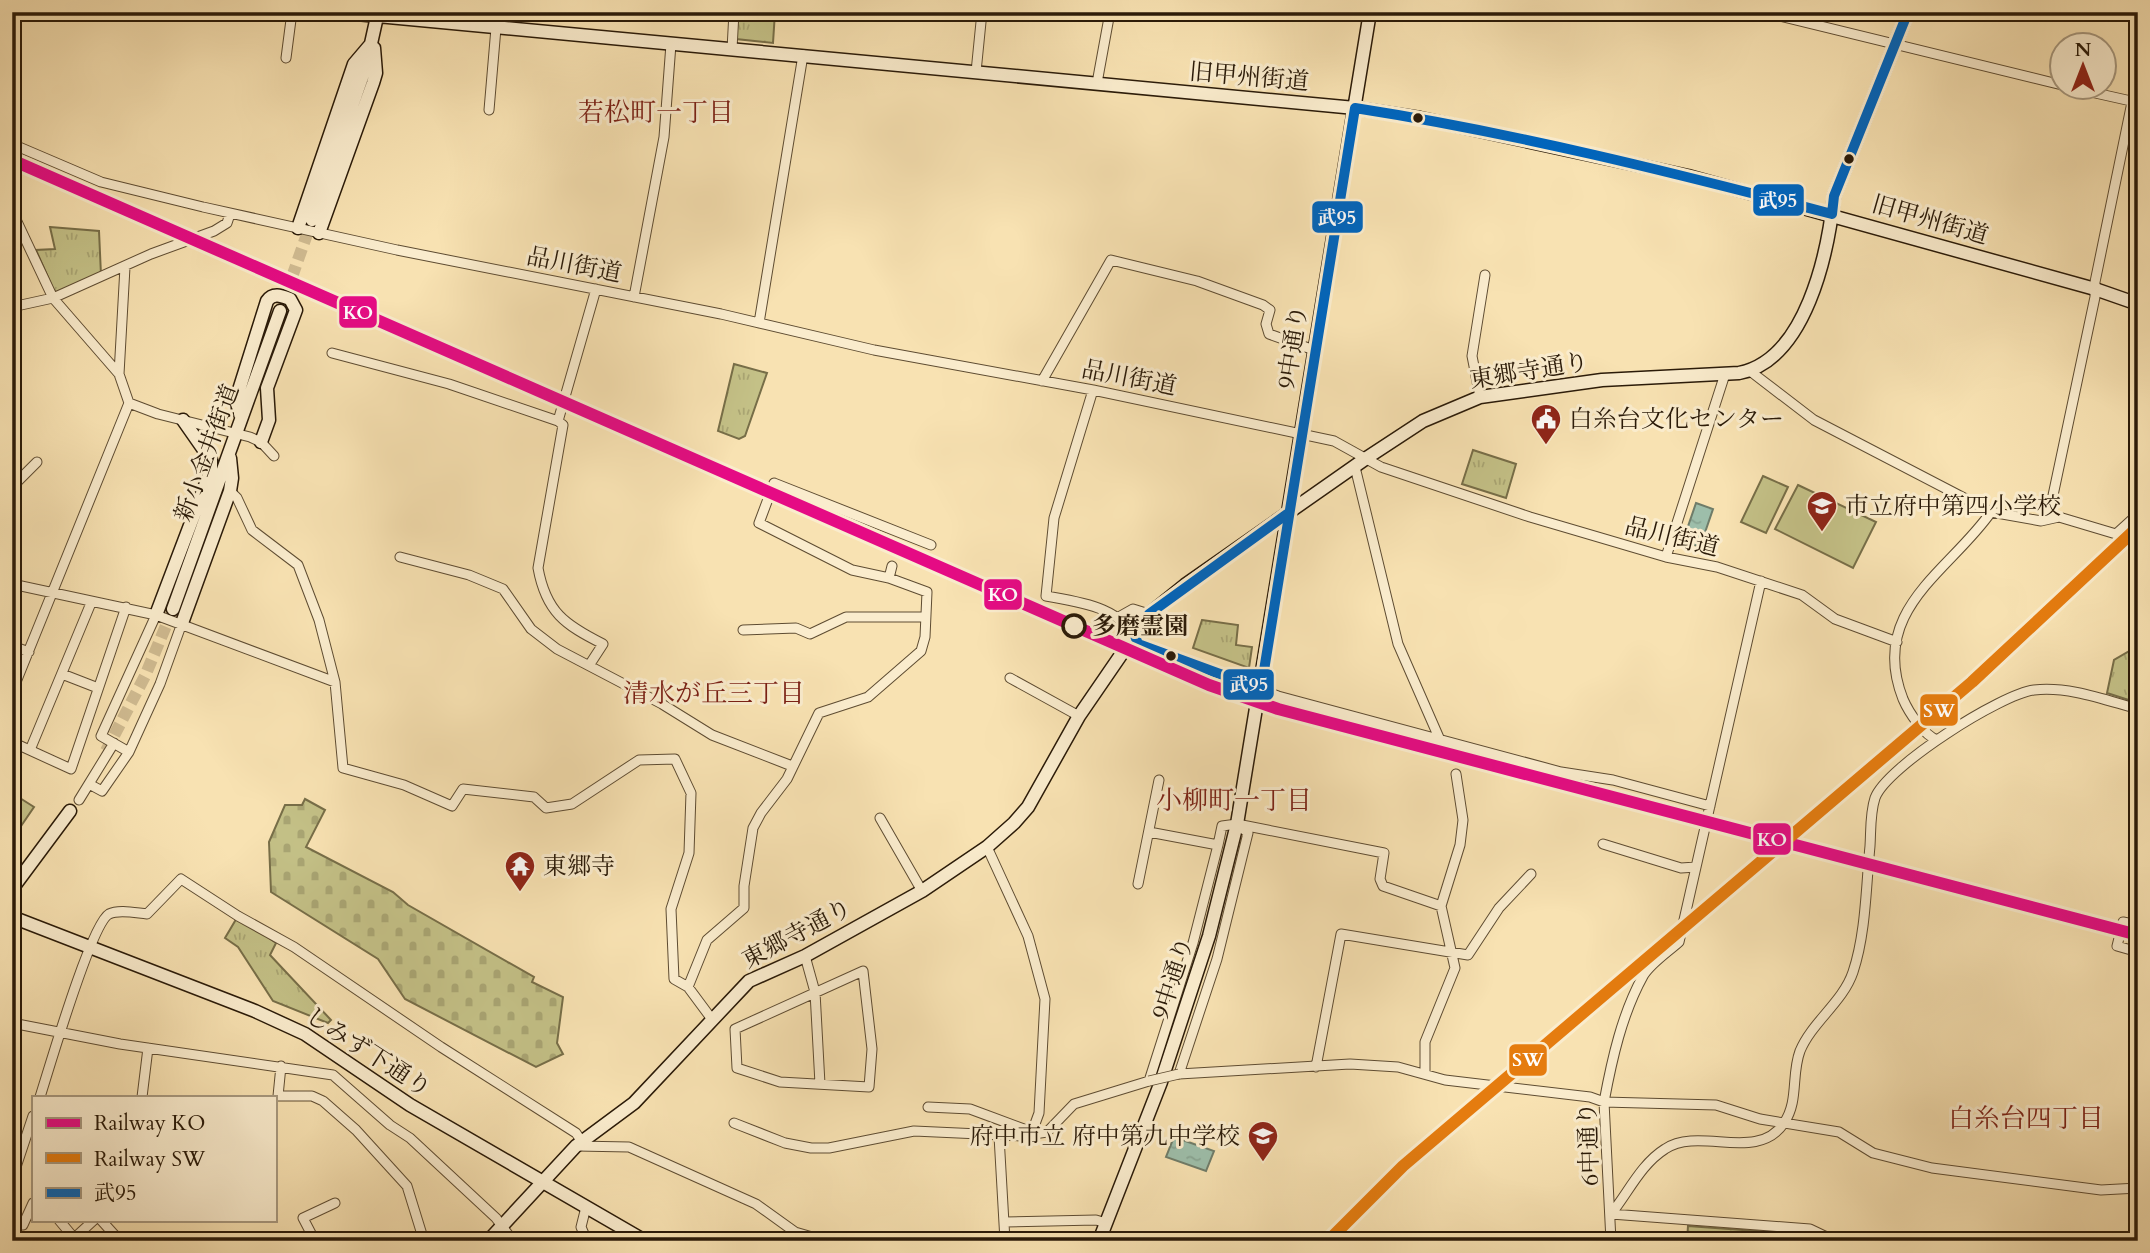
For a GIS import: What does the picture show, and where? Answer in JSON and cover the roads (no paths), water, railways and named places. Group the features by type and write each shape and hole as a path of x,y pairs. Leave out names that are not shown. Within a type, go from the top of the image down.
{"street":[{"path":"286,58 292,12"},
{"name":"旧甲州街道","path":"335,12 1355,108 1420,118 1688,176 1832,214 2095,289 2138,304"},
{"path":"732,49 734,12"},
{"path":"976,72 982,12"},
{"path":"1097,83 1110,12"},
{"name":"9中通り","path":"1099,1241 1161,1082 1209,936 1237,824 1370,12"},
{"path":"1763,12 2048,81"},
{"name":"東郷寺通り","path":"488,1241 579,1144 634,1103 711,1018 759,974 805,956 922,891 987,847 1028,807 1079,716 1149,614 1185,585 1360,463 1423,421 1480,397 1602,380 1725,374 1750,370 1784,346 1800,321 1832,214 1834,196 1908,12"},
{"path":"312,220 373,41 377,14"},
{"path":"489,110 496,28"},
{"path":"298,228 354,64 373,41"},
{"path":"319,233 376,73 373,41"},
{"path":"634,297 664,137 671,44"},
{"path":"759,323 803,55"},
{"path":"2048,519 2138,74"},
{"path":"2118,98 2131,101"},
{"name":"品川街道","path":"12,144 101,182 230,214 759,323 874,350 1093,390 1334,441 1360,463 1666,558 1717,567 1802,595 1835,619 1897,642"},
{"path":"12,211 53,298 119,374 129,403 12,692"},
{"path":"12,306 53,298 214,231 226,223 230,214"},
{"path":"1042,381 1111,260 1197,281 1263,305 1270,310 1266,324 1269,334 1314,350"},
{"path":"119,374 125,267"},
{"path":"1480,397 1472,356 1485,275"},
{"path":"558,421 596,289"},
{"path":"238,428 239,390 267,301 273,296 290,299 296,310 267,388 268,420 261,442"},
{"name":"新小金井街道","path":"173,609 281,311"},
{"path":"332,353 449,384 563,425 538,568 542,589 561,619 603,644 590,664"},
{"path":"1750,370 1814,420 1991,512 2041,521 2059,517 2116,534 2138,514"},
{"path":"1666,558 1725,374"},
{"path":"1093,390 1054,518 1046,596 1084,603 1117,618 1130,638 1138,644 1261,689 1440,740 1710,806"},
{"path":"129,403 183,420 238,428 261,442 274,456"},
{"path":"129,752 101,736 156,615 211,470 211,460 183,420"},
{"path":"89,784 102,791 129,752 160,684 230,491 233,478 229,454"},
{"path":"12,486 37,462"},
{"path":"1360,463 1398,643 1440,740"},
{"path":"688,987 707,940 744,908 748,853 753,828 786,779 819,713 868,697 921,651 927,592 889,578 852,570 759,523 774,483 931,545"},
{"path":"230,491 237,498 252,530 298,565 319,620 335,682 343,768 404,785 452,806 463,789 534,797 545,808 572,804 639,760 675,760 691,793 689,853 671,909 674,979 688,987 711,1018"},
{"path":"1937,740 1925,731 1903,697 1897,673 1897,642 1917,592 1991,512"},
{"path":"400,557 469,575 503,589 531,629 557,649 590,664 698,728 792,766"},
{"path":"889,578 892,566"},
{"path":"1603,844 1681,868 1696,867 1761,581"},
{"path":"12,584 156,615 335,682"},
{"path":"30,750 91,603"},
{"path":"12,742 71,769 126,607"},
{"path":"1117,618 1133,609 1149,614"},
{"path":"743,630 796,628 810,634 846,617 925,617"},
{"path":"12,646 29,652"},
{"path":"62,674 98,688"},
{"path":"1010,678 1079,716"},
{"path":"1611,1214 1643,1168 1665,1149 1688,1142 1756,1142 1770,1137 1785,1123 1795,1094 1799,1054 1852,973 1864,913 1875,797 1886,781 1937,740 2011,696 2035,690 2070,691 2138,709"},
{"path":"79,800 114,743"},
{"path":"1425,1072 1424,1042 1455,968 1454,954 1441,906 1460,845 1463,820 1457,774"},
{"path":"1138,884 1159,780"},
{"path":"12,889 70,811"},
{"path":"880,818 922,891"},
{"path":"1180,1074 1217,959 1248,833 1237,824"},
{"path":"1149,1081 1193,943 1222,826 1237,824 1384,853 1380,880 1383,886 1441,906"},
{"path":"1149,832 1218,845"},
{"path":"987,847 1028,936 1045,999 1041,1099 1032,1132"},
{"name":"6中通り","path":"1611,1241 1604,1102 1620,1033 1644,974 1679,942 1696,867"},
{"path":"1316,1067 1342,934 1468,955 1499,908 1531,874"},
{"path":"40,1096 89,947 108,914 147,914 181,879 362,992 441,1047 576,1133 579,1144 629,1147 756,1203 795,1231 826,1241"},
{"name":"しみず下通り","path":"12,918 255,1011 305,1034 410,1105 645,1241"},
{"path":"2138,925 2123,922 2117,946 2138,952"},
{"path":"805,956 815,992 820,1084"},
{"path":"863,971 872,1049 869,1087 780,1082 737,1068 734,1029 815,992 863,971"},
{"path":"12,1023 148,1048 322,1072 341,1080 390,1125 410,1138 502,1225 513,1241"},
{"path":"142,1096 148,1048"},
{"path":"734,1123 785,1143 811,1148 914,1131 972,1131 999,1136 1047,1132 1074,1104 1180,1074 1350,1064 1425,1072 1446,1080 1590,1097 1604,1102 1716,1105 1760,1119 1839,1132 1873,1153 1932,1168 2101,1190 2138,1188"},
{"path":"281,1066 278,1096 312,1096 323,1101 356,1130 407,1186 424,1241"},
{"path":"928,1107 970,1109 1032,1132"},
{"path":"12,1179 32,1119"},
{"path":"999,1136 998,1167 1005,1241"},
{"path":"315,1241 303,1218 335,1203"},
{"path":"12,1223 23,1225 32,1205"},
{"path":"586,1207 581,1227 587,1241"},
{"path":"1611,1214 1810,1229 1830,1240 1840,1237 1892,1241"},
{"path":"1005,1222 1096,1220 1106,1223"},
{"path":"60,1222 73,1239 92,1222"},
{"path":"103,1222 120,1241"}],"water":[{"path":"1696,503 1713,509 1700,547 1683,541"},
{"path":"1174,1137 1214,1151 1206,1171 1166,1157"}],"tunnel":[{"path":"280,311 312,220"},
{"path":"106,751 145,676 173,609"}],"rail line":[{"name":"KO","path":"12,160 1209,685 1278,709 2138,935"},
{"name":"SW","path":"1328,1241 1403,1166 1972,682 2138,527"}],"place":[{"name":"白糸台文化センター","path":"1546,446"},
{"name":"市立府中第四小学校","path":"1822,533"},
{"name":"多磨霊園","path":"1074,626"},
{"name":"東郷寺","path":"520,893"},
{"name":"府中市立 府中第九中学校","path":"1263,1163"}],"district":[{"name":"若松町一丁目","path":"656,112"},
{"name":"清水が丘三丁目","path":"714,693"},
{"name":"小柳町一丁目","path":"1234,800"},
{"name":"白糸台四丁目","path":"2026,1118"}]}
